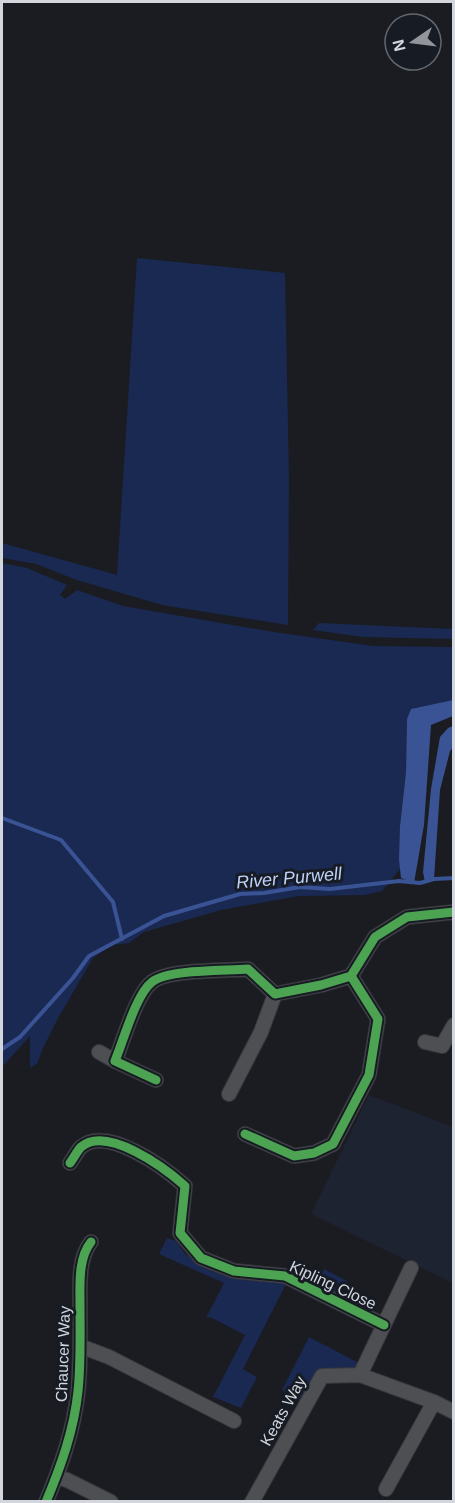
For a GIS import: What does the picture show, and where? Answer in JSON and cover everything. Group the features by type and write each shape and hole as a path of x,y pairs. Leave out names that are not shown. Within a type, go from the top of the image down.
{"street":[{"path":"275,994 321,985 351,976 375,937 407,916 453,912"},
{"path":"115,1061 140,997 152,982 171,974 248,969 275,994"},
{"path":"245,1134 294,1156 314,1153 333,1144 369,1075 378,1019 351,976"},
{"path":"229,1094 261,1032 275,994"},
{"path":"425,1042 442,1046 453,1025"},
{"path":"99,1052 156,1080"},
{"name":"Kipling Close","path":"70,1163 81,1147 91,1142 105,1140 139,1154 166,1168 184,1186 180,1233 201,1258 234,1271 285,1276 384,1325"},
{"name":"Chaucer Way","path":"46,1502 68,1444 75,1412 80,1346 80,1277 87,1247 92,1242"},
{"name":"Kipling Close","path":"360,1375 411,1268"},
{"name":"Chaucer Way","path":"80,1346 109,1358 234,1421"},
{"name":"Keats Way","path":"252,1502 322,1376 360,1375 434,1402 453,1412"},
{"path":"386,1489 434,1402"},
{"path":"57,1477 111,1502"}],"shaded area":[{"path":"137,258 285,273 289,479 288,625 162,605 77,580 36,564 2,558 2,543 117,575"},
{"path":"2,563 27,568 67,585 60,595 65,599 77,590 123,606 274,632 373,646 453,647 453,700 411,709 407,719 406,771 400,826 400,869 382,891 365,895 299,896 221,910 144,932 129,943 112,945 93,958 57,1020 37,1064 30,1068 30,1036 2,1067"},
{"path":"319,623 453,629 453,639 363,637 313,630"},
{"path":"453,700 453,716 431,725 424,825 414,883 401,878 399,860 406,772 407,719 411,709"},
{"path":"453,726 453,747 440,790 434,879 425,882 423,872 431,789 440,737"},
{"path":"369,1095 453,1127 453,1283 311,1214"},
{"path":"167,1238 176,1241 186,1255 233,1275 287,1282 243,1369 257,1377 241,1408 213,1397 245,1335 210,1317 206,1318 224,1283 159,1254"},
{"path":"324,1269 347,1281 338,1296 316,1284"},
{"path":"309,1337 361,1364 358,1370 320,1371 302,1402 282,1390"}],"waterway":[{"path":"2,818 61,840 113,902 122,939"},
{"name":"River Purwell","path":"2,1049 20,1037 73,978 89,956 164,916 240,894 300,887 330,889 399,881 420,883 434,879 454,878"}],"cycle path":[{"path":"156,1080 115,1061 135,1007 152,982 171,975 198,971 248,969 275,994 321,985 351,976 375,937 407,917 454,912"},
{"path":"245,1134 294,1156 314,1153 333,1144 369,1075 378,1019 351,976"},
{"path":"70,1163 81,1147 92,1142 105,1141 135,1152 164,1169 185,1186 180,1233 201,1258 234,1271 285,1276 384,1325"},
{"path":"46,1502 66,1448 76,1405 80,1359 81,1272 84,1256 91,1242"}]}
